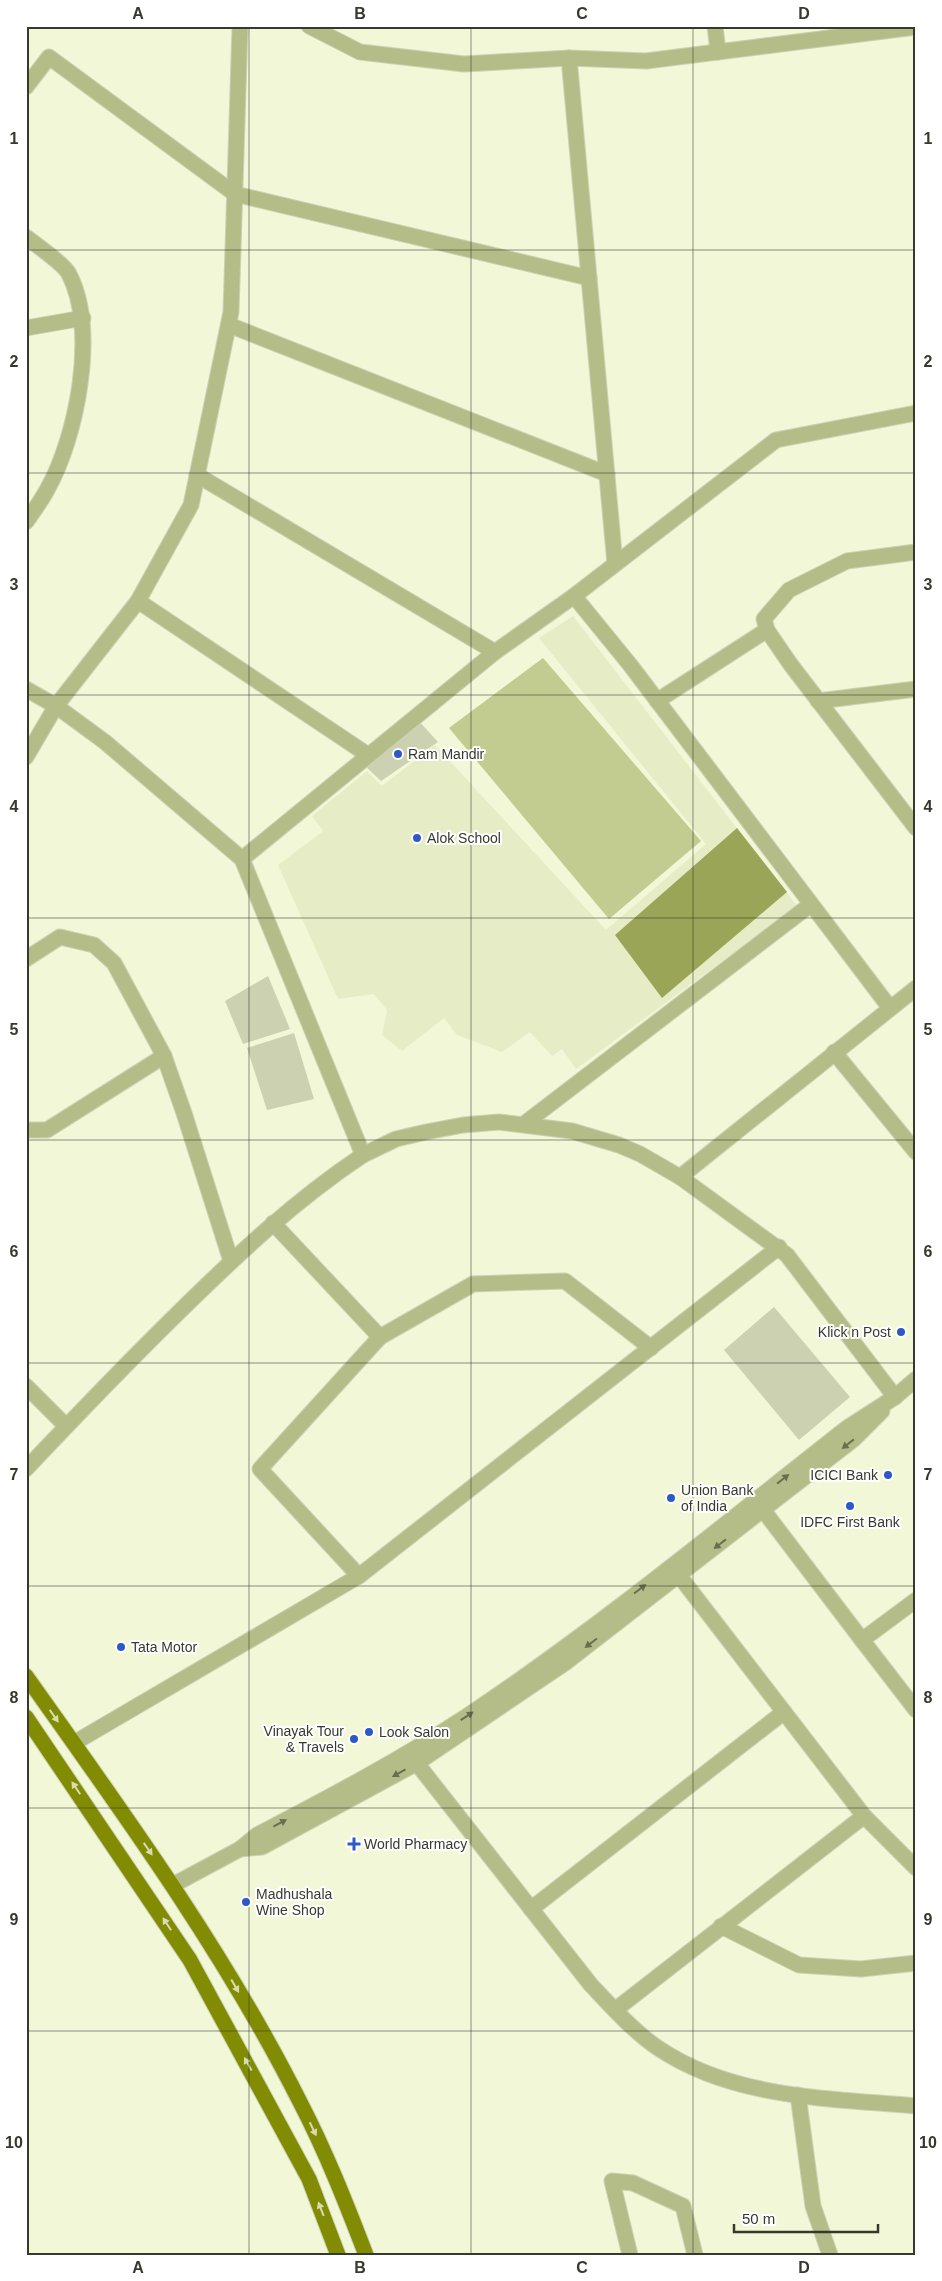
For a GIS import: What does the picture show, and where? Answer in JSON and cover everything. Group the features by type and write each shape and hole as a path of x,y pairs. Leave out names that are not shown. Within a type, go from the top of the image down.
{"main road":[{"path":"26,1676 173,1885 213,1948 300,2101 332,2169 366,2255"},
{"path":"26,1717 190,1960 309,2179 338,2255"}],"street":[{"path":"26,757 56,706 138,601 191,505 231,312 240,26"},
{"path":"309,26 360,52 464,64 569,58 646,61 916,27"},
{"path":"715,26 717,52"},
{"path":"26,87 49,57 235,194 589,278"},
{"path":"569,58 615,564"},
{"path":"26,237 69,272 83,318 84,359 77,405 48,490 26,522"},
{"path":"26,328 83,318"},
{"path":"229,325 607,474"},
{"path":"242,859 495,652 574,596 776,440 916,413"},
{"path":"197,474 495,652"},
{"path":"916,552 846,561 789,590 764,619 766,630 916,828"},
{"path":"574,596 657,701 890,1008"},
{"path":"138,601 368,756"},
{"path":"657,701 766,630"},
{"path":"26,689 56,706 105,742 242,859 363,1155"},
{"path":"818,701 916,689"},
{"path":"524,1124 810,905"},
{"path":"26,959 60,937 94,945 114,964 164,1056 184,1113 230,1261"},
{"path":"680,1177 916,988"},
{"path":"834,1052 916,1152"},
{"path":"26,1130 47,1130 164,1056"},
{"path":"26,1469 66,1426 230,1261 273,1223 332,1176 363,1155 396,1139 463,1125 499,1122 572,1131 611,1142 640,1154 680,1177 779,1247 801,1270 895,1397"},
{"path":"273,1223 380,1336"},
{"path":"74,1744 358,1576 779,1247"},
{"path":"358,1576 260,1469 380,1336 473,1284 565,1281 651,1348"},
{"path":"173,1885 240,1849 262,1847 413,1758 565,1663 675,1570 759,1505 855,1422 895,1397 916,1379"},
{"path":"26,1386 66,1426"},
{"path":"759,1505 916,1710"},
{"path":"675,1570 864,1816 916,1868"},
{"path":"862,1640 916,1600"},
{"path":"531,1909 784,1712"},
{"path":"413,1758 591,1985 615,2010 658,2048 708,2074 740,2085 798,2095 916,2106"},
{"path":"615,2010 864,1816"},
{"path":"721,1926 799,1965 861,1969 916,1963"},
{"path":"798,2095 813,2206 830,2255"},
{"path":"630,2255 612,2181 632,2183 683,2206 696,2255"}],"shaded area":[{"name":"Alok School","path":"573,616 797,906 576,1069 562,1049 552,1056 530,1032 502,1052 457,1035 444,1018 402,1051 382,1035 387,1010 374,994 338,999 278,865 323,831 312,816 367,771 382,786 435,745 606,930 706,844 539,638"},
{"path":"543,658 701,841 609,919 449,728"},
{"path":"737,828 787,892 662,998 615,935"}],"building":[{"name":"Ram Mandir","path":"418,720 438,742 381,781 363,764"},
{"path":"268,976 290,1029 243,1044 225,1001"},
{"path":"294,1033 314,1099 267,1110 247,1048"},
{"path":"774,1307 850,1397 799,1440 724,1350"}],"place":[{"name":"Ram Mandir","path":"398,754"},
{"name":"Alok School","path":"417,838"},
{"name":"Klick n Post","path":"901,1332"},
{"name":"ICICI Bank","path":"888,1475"},
{"name":"Union Bank of India","path":"671,1498"},
{"name":"IDFC First Bank","path":"850,1506"},
{"name":"Tata Motor","path":"121,1647"},
{"name":"Look Salon","path":"369,1732"},
{"name":"Vinayak Tour & Travels","path":"354,1739"},
{"name":"World Pharmacy","path":"354,1844"},
{"name":"Madhushala Wine Shop","path":"246,1902"}]}
